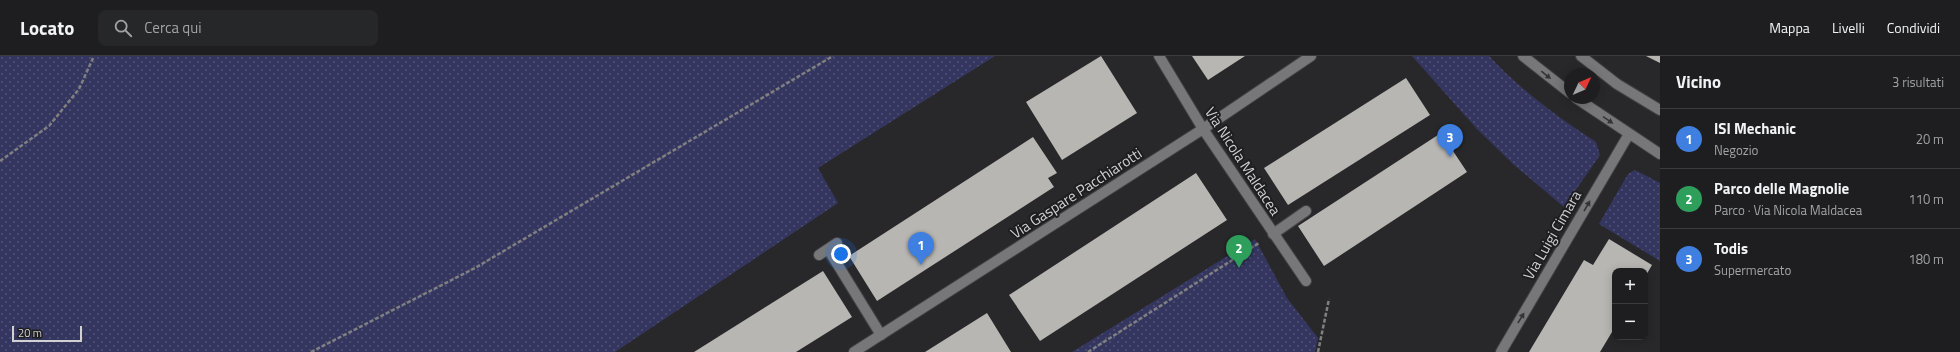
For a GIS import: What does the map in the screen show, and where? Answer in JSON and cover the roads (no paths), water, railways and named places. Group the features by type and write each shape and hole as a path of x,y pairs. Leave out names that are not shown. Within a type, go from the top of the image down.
{"street":[{"name":"Via Nicola Maldacea","path":"1159,56 1203,129 1306,281"},
{"name":"Via Gaspare Pacchiarotti","path":"854,352 1203,129 1311,56"},
{"path":"1523,56 1564,88"},
{"path":"1581,56 1617,84 1660,110"},
{"path":"1585,104 1660,154"},
{"name":"Via Luigi Cimara","path":"1501,352 1629,134"},
{"path":"1273,234 1306,211"},
{"path":"819,255 838,243"},
{"path":"828,250 880,335"}],"place":[{"name":"Todis","path":"1450,157"},
{"name":"ISI Mechanic","path":"921,265"},
{"name":"Parco delle Magnolie","path":"1239,268"}]}
